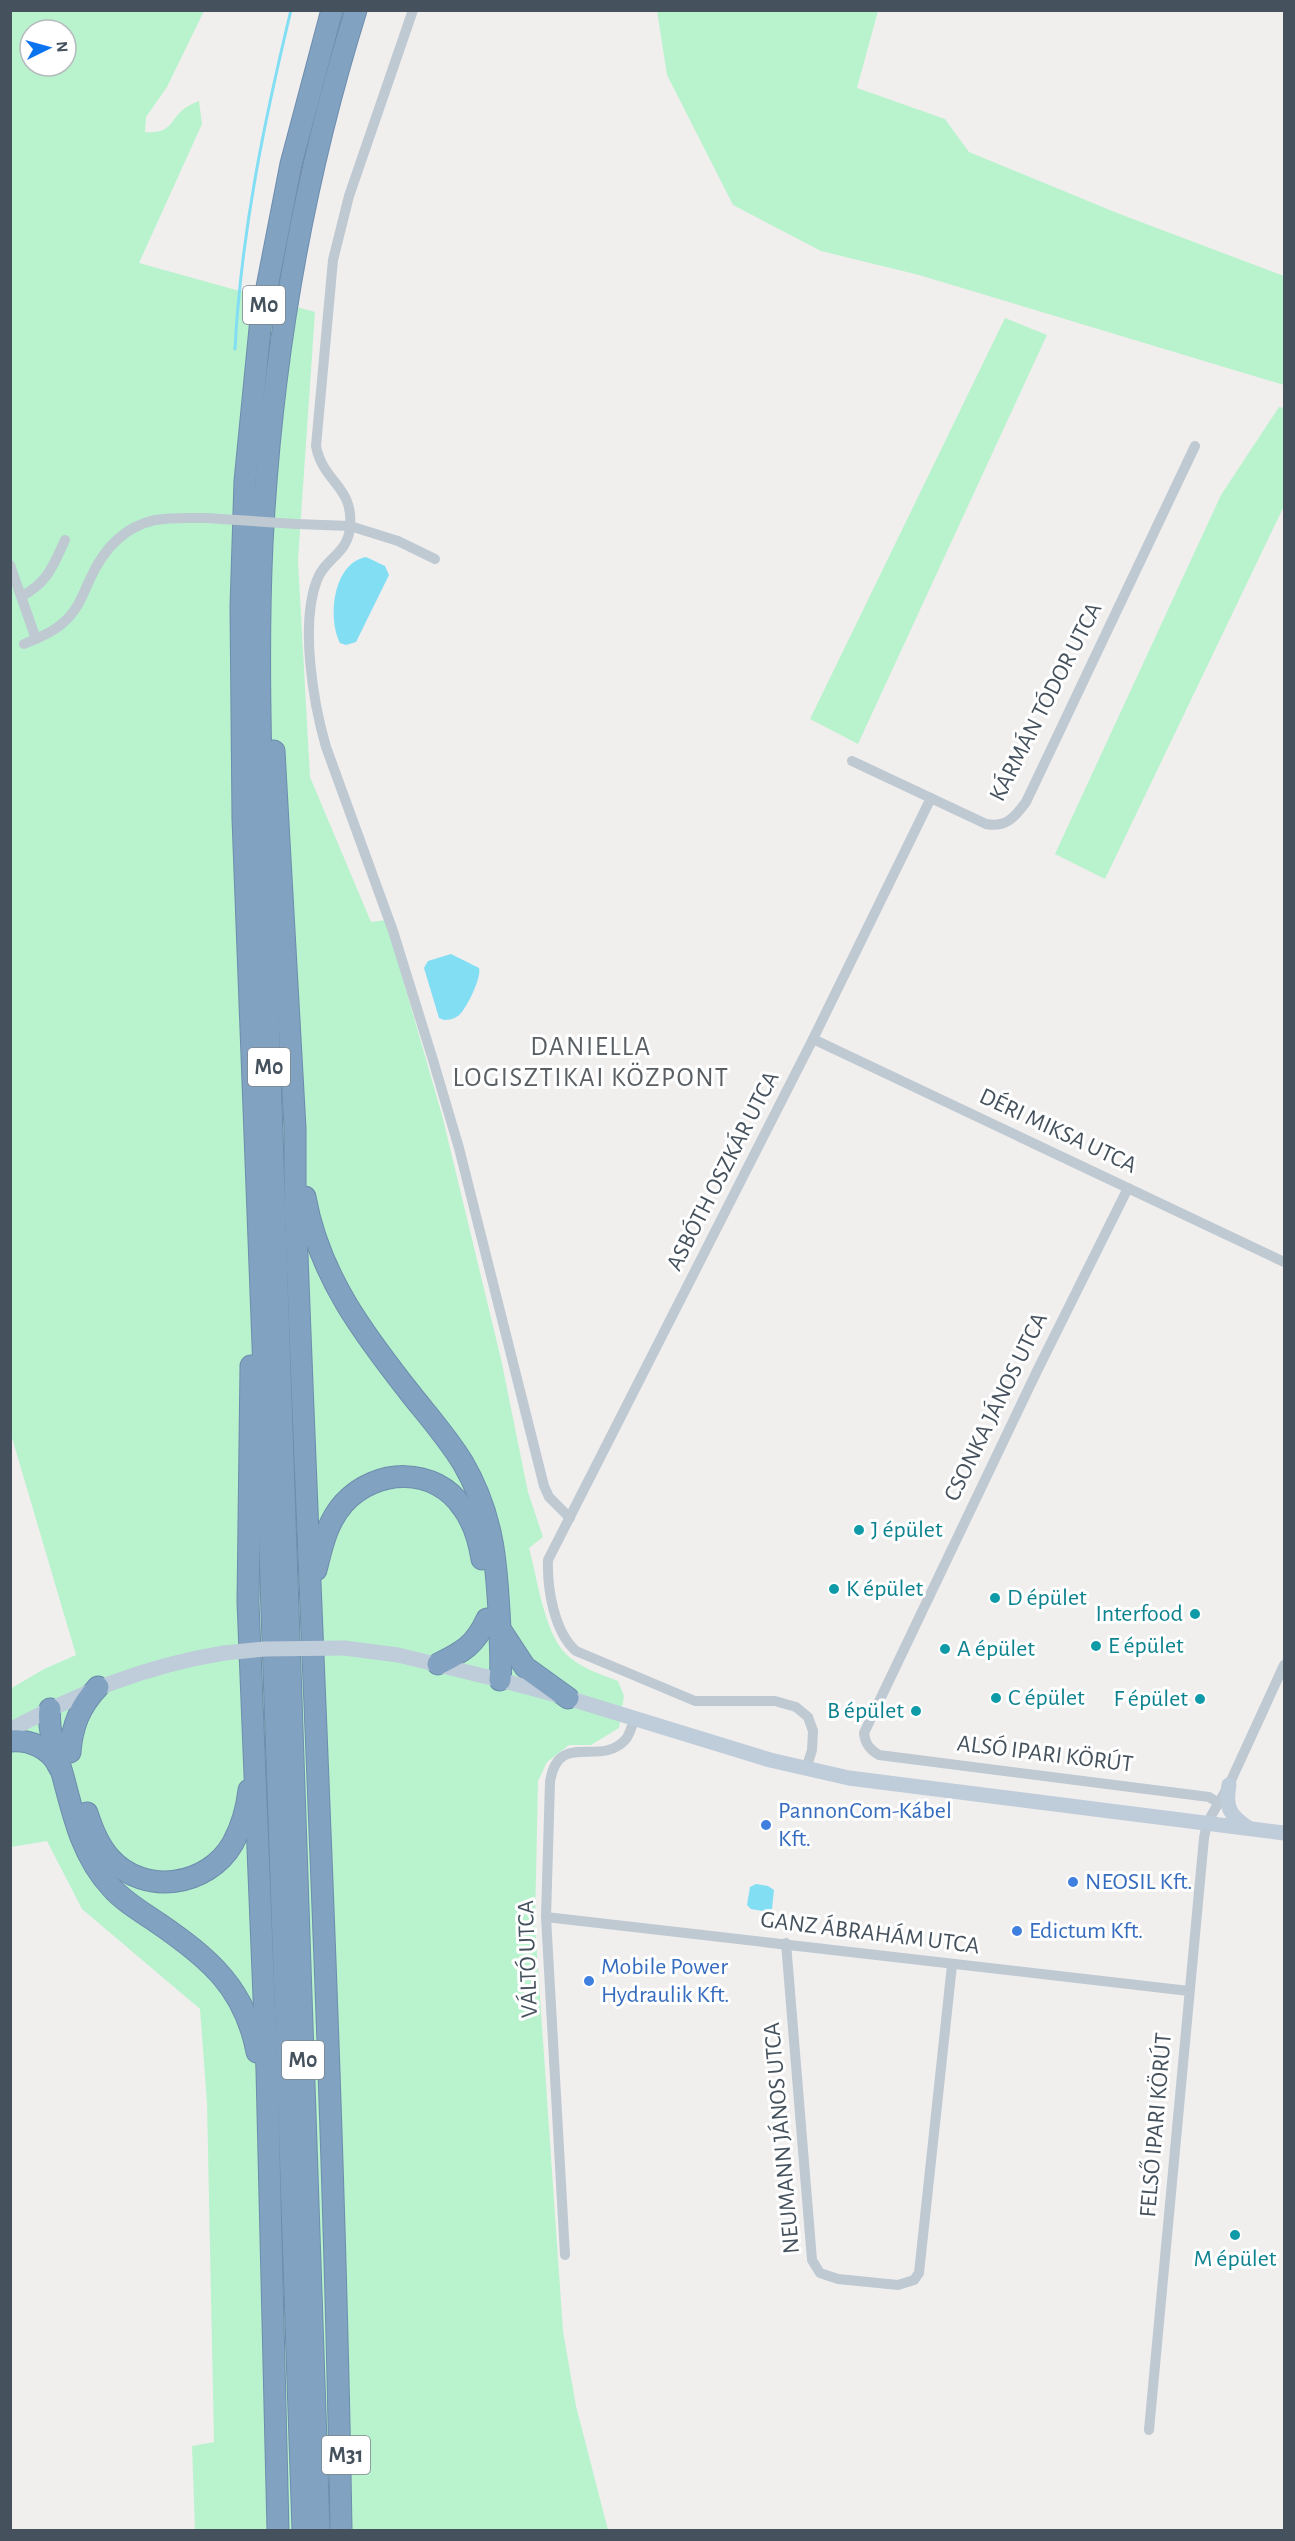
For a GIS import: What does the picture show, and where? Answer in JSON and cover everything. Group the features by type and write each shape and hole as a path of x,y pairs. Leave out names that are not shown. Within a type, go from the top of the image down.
{"highway":[{"name":"M0","path":"303,2530 243,819 242,531 254,379 268,279 291,164 332,10"},
{"name":"M0","path":"319,2530 263,877 260,731 262,544 277,379 288,298 314,163 356,10"},
{"path":"262,544 269,594 272,710 295,1128 295,1200 338,2379 341,2530"},
{"path":"295,1128 311,1225 318,1248 336,1288 370,1341 448,1440 480,1496 493,1541 493,1623 525,1667 568,1698"},
{"path":"259,1279 253,1333 248,1497 248,1602 267,2113 278,2530"},
{"path":"311,1617 316,1572 327,1529 344,1503 363,1487 378,1480 410,1476 429,1481 456,1499 474,1528 502,1663 500,1680"},
{"path":"438,1664 471,1646 493,1623"},
{"path":"70,1752 71,1737 77,1716 98,1687"},
{"path":"51,1708 62,1721 94,1833 110,1857 121,1868 139,1877 162,1882 189,1879 220,1860 232,1844 247,1803 253,1723"},
{"path":"51,1708 50,1729 85,1848 112,1888 197,1950 225,1979 250,2024 267,2113"},
{"path":"10,1741 26,1741 38,1745 57,1762 62,1772"},
{"name":"M31","path":"338,2379 356,2530"}],"main road":[{"path":"10,1730 98,1687 157,1666 224,1653 265,1648 344,1648 398,1655 500,1680 806,1769 870,1781 1284,1833"},
{"path":"1228,1785 1229,1812 1250,1828"}],"street":[{"path":"413,10 349,196 333,260 316,446 321,465 345,494 350,526 347,543 323,569 314,590 310,646 319,723 393,931 459,1148 544,1486 549,1497 570,1518"},
{"name":"KÁRMÁN TÓDOR UTCA","path":"852,761 993,825 1010,822 1026,802 1195,446"},
{"path":"24,644 52,632 70,616 109,547 126,532 156,520 206,518 350,526 398,541 435,559"},
{"path":"22,596 46,578 65,540"},
{"path":"10,565 36,639"},
{"name":"ASBÓTH OSZKÁR UTCA","path":"806,1769 812,1750 813,1731 808,1717 796,1707 775,1701 695,1701 576,1651 565,1639 556,1619 548,1560 813,1039 931,798"},
{"name":"DÉRI MIKSA UTCA","path":"813,1039 1284,1262"},
{"name":"CSONKA JÁNOS UTCA","path":"867,1745 864,1733 1028,1389 1128,1188"},
{"path":"1207,1823 1228,1785 1284,1665"},
{"name":"VÁLTÓ UTCA","path":"565,2255 546,1917 552,1768 556,1761 569,1752 598,1752 621,1744 628,1737 635,1718"},
{"name":"ALSÓ IPARI KÖRÚT","path":"867,1745 879,1755 1209,1797 1219,1803"},
{"name":"FELSŐ IPARI KÖRÚT","path":"1149,2430 1189,1991 1207,1823"},
{"name":"GANZ ÁBRAHÁM UTCA","path":"546,1917 1189,1991"},
{"name":"NEUMANN JÁNOS UTCA","path":"786,1943 813,2260 820,2273 838,2279 898,2285 914,2280 919,2273 952,1965"}],"green space":[{"path":"11,11 204,11 167,87 146,117 145,132 161,131 170,125 185,108 199,101 202,124 139,263 315,312 298,560 310,777 371,922 386,920 442,1115 501,1359 528,1492 543,1537 529,1548 546,1618 558,1643 570,1658 597,1673 618,1681 624,1696 619,1728 591,1745 569,1745 547,1762 538,1781 535,1924 563,2331 576,2406 608,2530 195,2530 192,2446 214,2442 207,2103 200,2009 82,1909 47,1841 11,1847 10,1689 44,1669 76,1655 10,1431"},
{"path":"657,11 878,11 857,88 945,119 969,152 1117,213 1284,276 1284,385 919,275 821,251 733,205 667,75"},
{"path":"1005,318 1047,335 858,744 810,719"},
{"path":"1279,407 1284,408 1284,506 1105,879 1055,854 1221,495"}],"water":[{"path":"366,557 385,566 389,575 356,642 346,645 340,643 336,632 334,606 336,593 346,569 355,561"},
{"path":"451,954 479,968 479,972 473,993 461,1013 454,1018 444,1020 439,1018 424,968 428,961"},
{"path":"756,1884 768,1886 774,1890 772,1909 768,1912 751,1909 747,1905 750,1887"}],"waterway":[{"path":"235,349 242,263 255,178 291,10"}],"place":[{"name":"J épület","path":"859,1530"},
{"name":"K épület","path":"834,1589"},
{"name":"D épület","path":"995,1598"},
{"name":"Interfood","path":"1195,1614"},
{"name":"E épület","path":"1096,1646"},
{"name":"A épület","path":"945,1649"},
{"name":"C épület","path":"996,1698"},
{"name":"F épület","path":"1200,1699"},
{"name":"B épület","path":"916,1711"},
{"name":"PannonCom-Kábel Kft.","path":"766,1825"},
{"name":"NEOSIL Kft.","path":"1073,1882"},
{"name":"Edictum Kft.","path":"1017,1931"},
{"name":"Mobile Power Hydraulik Kft.","path":"589,1981"},
{"name":"M épület","path":"1235,2235"}],"district":[{"name":"DANIELLA LOGISZTIKAI KÖZPONT","path":"591,1062"}]}
